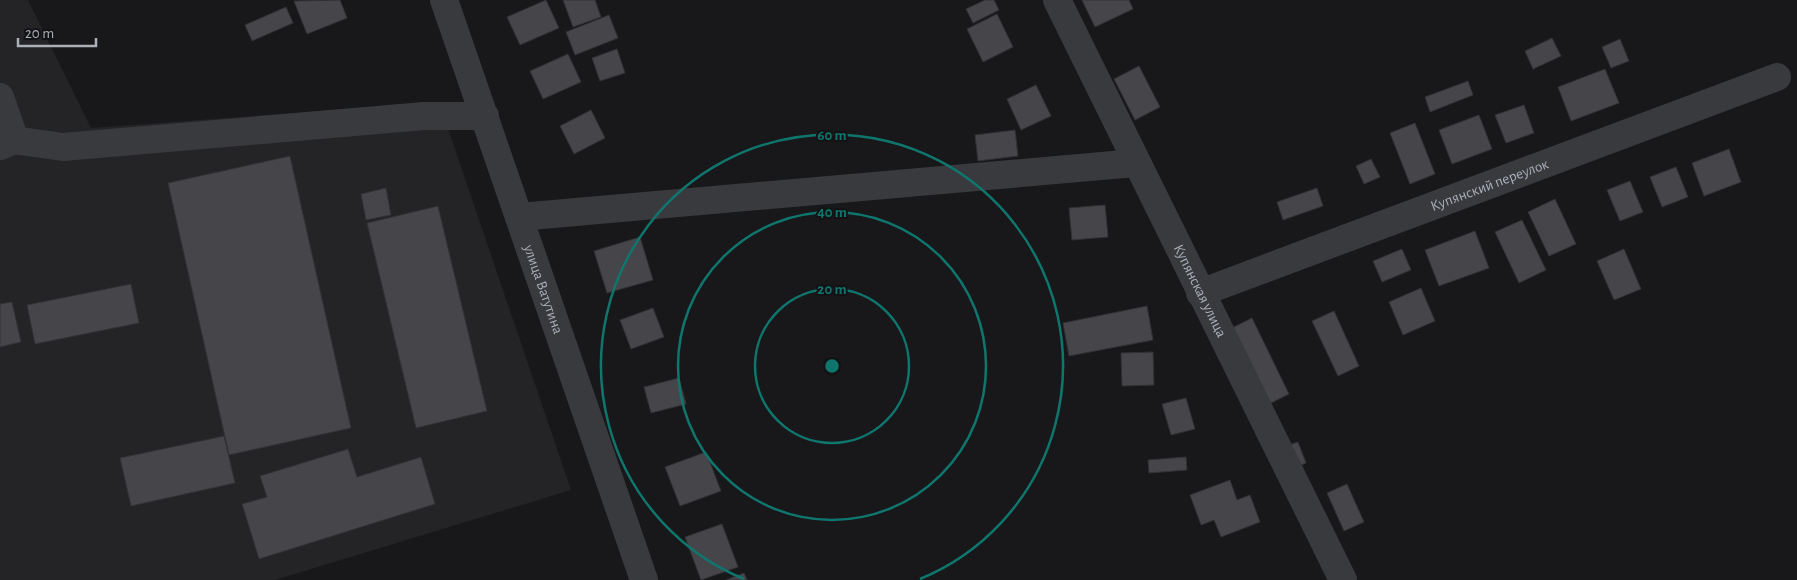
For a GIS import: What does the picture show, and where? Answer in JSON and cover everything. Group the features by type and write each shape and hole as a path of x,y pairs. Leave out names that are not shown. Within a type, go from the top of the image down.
{"street":[{"name":"улица Ватутина","path":"444,0 644,580"},
{"name":"Купянская улица","path":"1057,0 1343,580"},
{"name":"Купянский переулок","path":"1200,293 1777,77"},
{"path":"0,97 5,142 63,147 424,116 484,116"},
{"path":"520,217 1136,163"}],"shaded area":[{"path":"0,0 28,0 91,128 439,102 571,490 275,580 0,580"}],"building":[{"path":"340,0 347,18 307,34 294,1"},
{"path":"546,0 559,28 520,45 507,17"},
{"path":"563,0 595,0 601,17 573,27"},
{"path":"985,0 994,0 999,10 973,23 966,9"},
{"path":"1082,0 1129,0 1133,9 1095,27"},
{"path":"286,7 293,23 252,41 245,25"},
{"path":"997,14 1013,47 983,62 967,29"},
{"path":"609,15 618,38 575,55 566,32"},
{"path":"1552,38 1561,56 1533,69 1525,51"},
{"path":"1620,39 1629,61 1611,68 1602,47"},
{"path":"617,49 625,73 600,81 592,58"},
{"path":"568,54 581,82 543,99 530,71"},
{"path":"1139,66 1160,107 1135,120 1114,79"},
{"path":"1605,69 1619,103 1571,121 1558,87"},
{"path":"1468,81 1473,95 1430,112 1425,97"},
{"path":"1036,85 1051,116 1021,130 1007,99"},
{"path":"1524,105 1534,133 1506,143 1495,115"},
{"path":"591,110 605,138 574,154 560,126"},
{"path":"1479,115 1492,149 1452,164 1439,130"},
{"path":"1415,123 1435,174 1410,184 1390,133"},
{"path":"1015,130 1018,156 978,161 975,135"},
{"path":"1729,149 1741,182 1704,196 1692,163"},
{"path":"290,156 351,428 229,455 168,183"},
{"path":"1371,159 1380,177 1364,184 1356,166"},
{"path":"1676,167 1688,197 1662,207 1650,177"},
{"path":"1630,181 1643,212 1620,221 1607,190"},
{"path":"386,188 391,215 366,220 361,194"},
{"path":"1317,188 1323,206 1283,220 1277,202"},
{"path":"1555,199 1576,244 1549,256 1528,212"},
{"path":"1105,205 1108,237 1072,240 1069,208"},
{"path":"438,206 487,411 416,428 367,223"},
{"path":"1522,220 1546,270 1519,283 1495,232"},
{"path":"1475,231 1489,268 1439,286 1425,250"},
{"path":"640,237 653,280 607,293 594,251"},
{"path":"1402,249 1411,270 1382,282 1373,261"},
{"path":"1624,249 1641,289 1614,300 1597,261"},
{"path":"131,284 139,323 35,344 27,305"},
{"path":"1421,288 1435,321 1403,335 1389,302"},
{"path":"12,302 21,342 0,347 0,304"},
{"path":"1147,306 1153,340 1069,356 1063,323"},
{"path":"653,308 664,337 631,349 620,320"},
{"path":"1334,311 1359,366 1338,376 1312,321"},
{"path":"1252,318 1289,394 1261,408 1224,332"},
{"path":"1153,352 1154,385 1122,386 1121,353"},
{"path":"679,378 686,404 651,413 644,387"},
{"path":"1186,398 1195,429 1171,435 1162,404"},
{"path":"224,436 235,483 131,506 120,458"},
{"path":"1298,442 1306,463 1291,469 1283,447"},
{"path":"348,449 357,477 421,457 435,504 259,559 242,504 267,497 260,476"},
{"path":"706,452 721,491 680,506 665,467"},
{"path":"1186,457 1187,470 1149,473 1148,460"},
{"path":"1230,480 1237,500 1250,495 1260,522 1221,537 1214,520 1201,525 1190,495"},
{"path":"1347,484 1364,522 1344,531 1327,493"},
{"path":"722,524 738,567 701,580 685,537"},
{"path":"744,573 747,580 726,580"}]}
